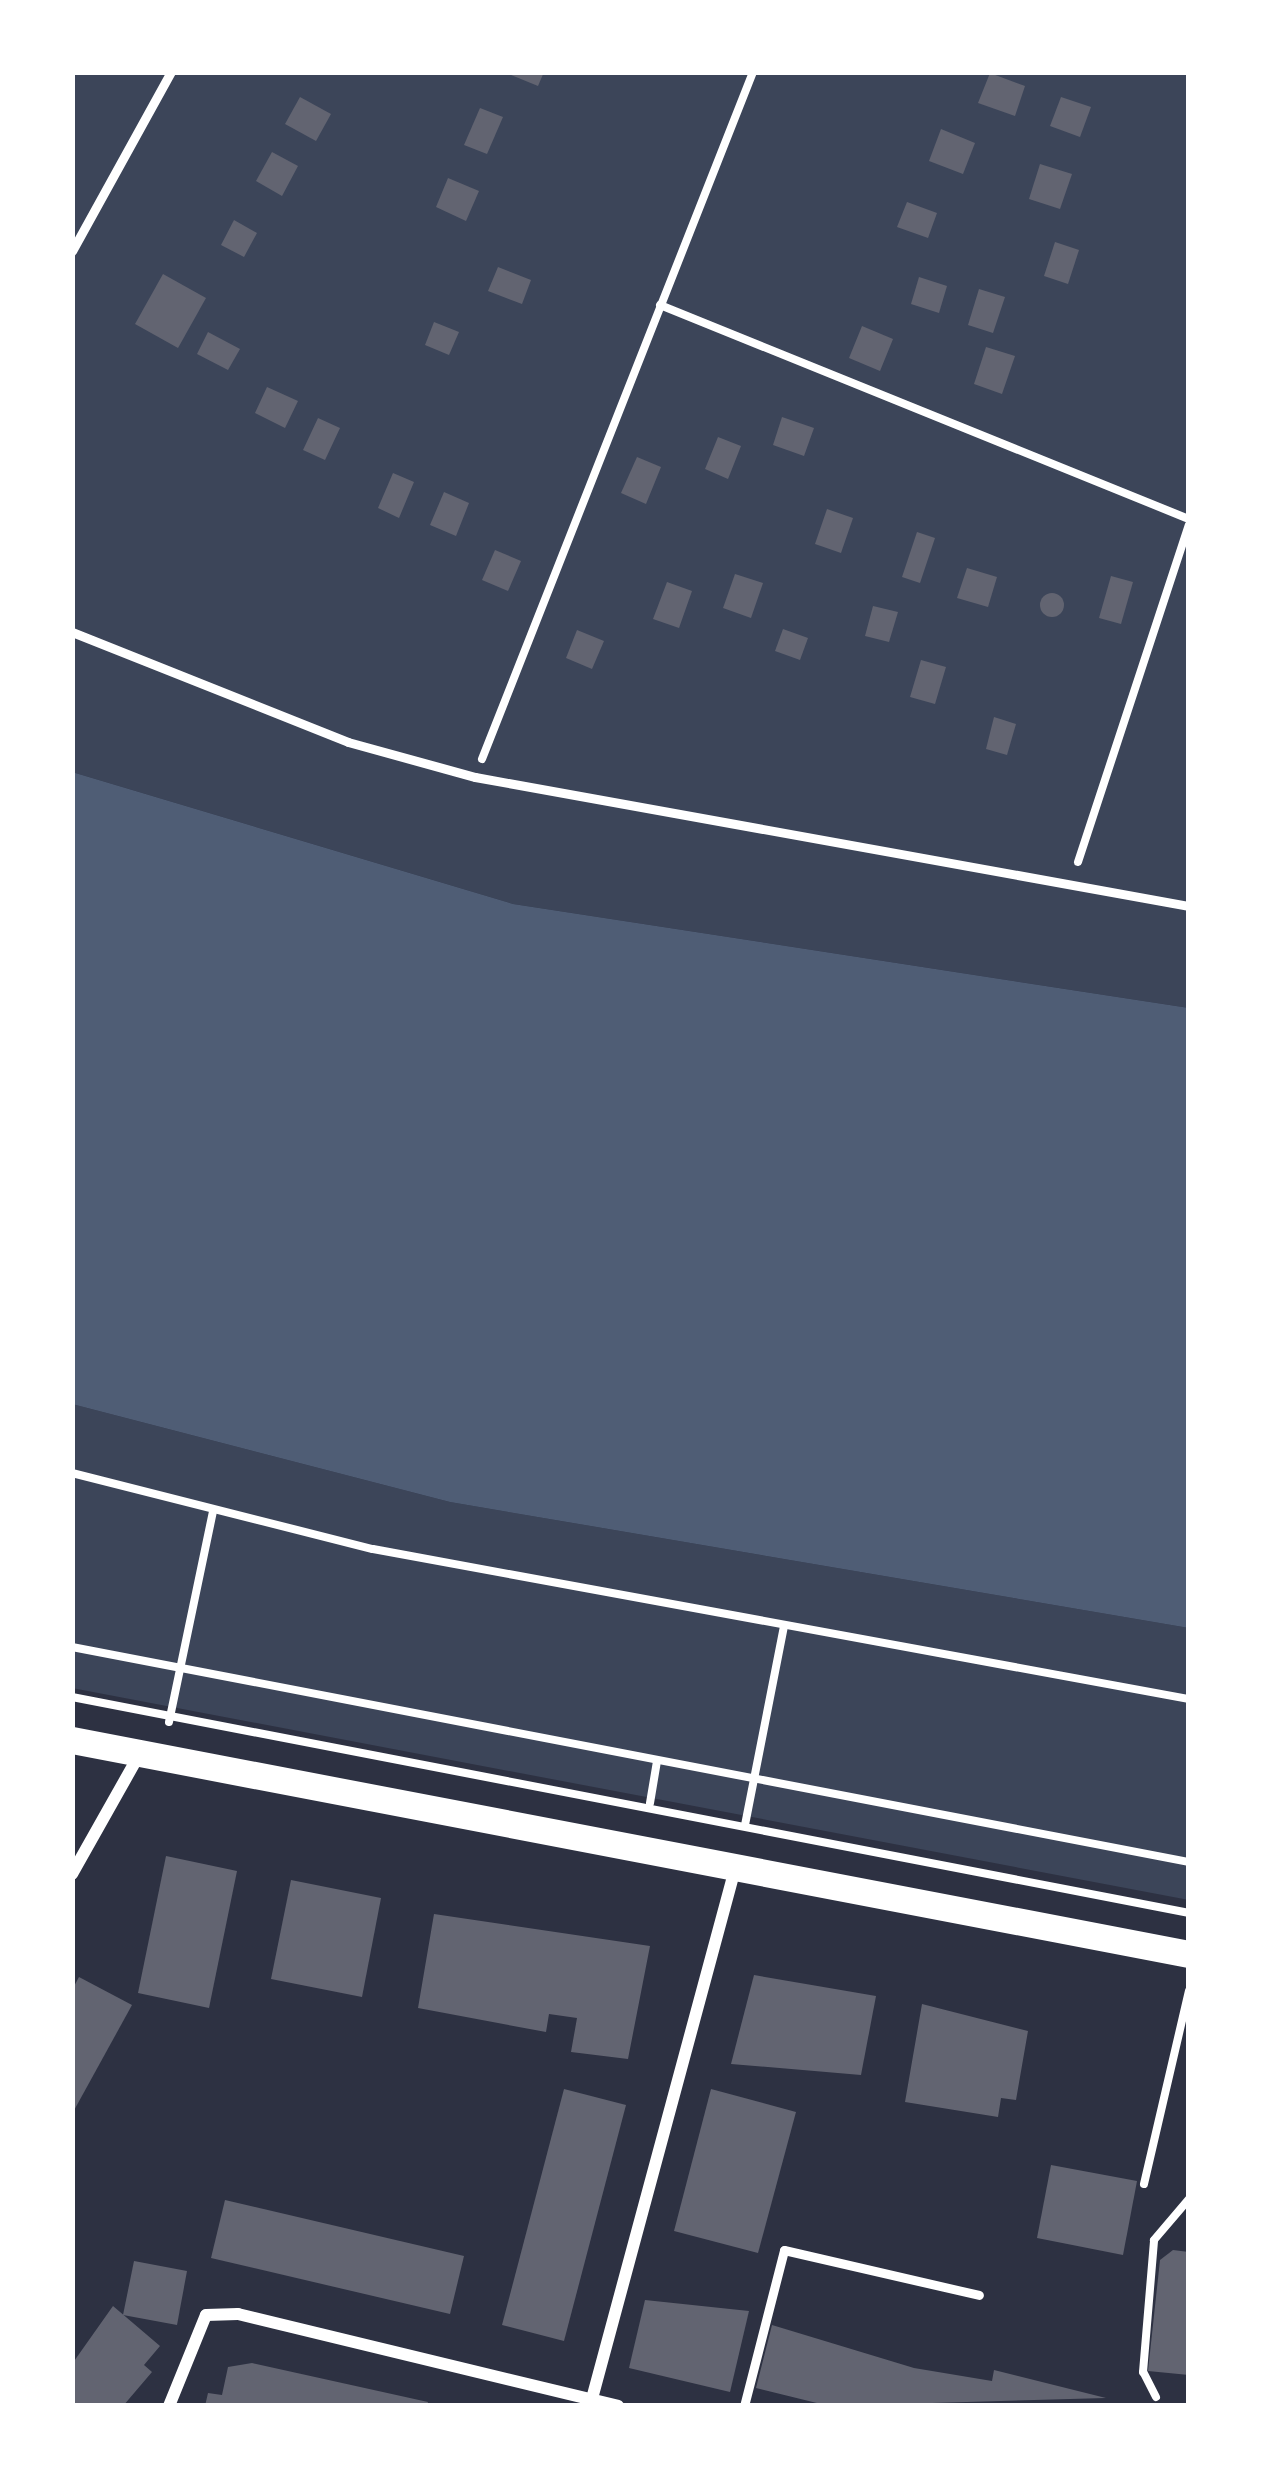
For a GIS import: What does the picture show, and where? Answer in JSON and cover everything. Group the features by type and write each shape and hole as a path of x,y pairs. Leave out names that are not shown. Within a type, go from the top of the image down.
{"main road":[{"path":"72,1740 1189,1954"}],"street":[{"path":"72,1874 151,1756"},
{"path":"591,2403 735,1868"},
{"path":"169,2406 206,2314 617,2406"}],"lane":[{"path":"72,250 171,72"},
{"path":"72,632 348,742 475,777 1068,892 1189,906"},
{"path":"744,2406 784,2250 979,2294"}],"path":[{"path":"475,777 753,72"},
{"path":"660,305 1189,522 1068,892"},
{"path":"72,1473 213,1511 784,1627 1189,1699"},
{"path":"151,1756 170,1717 213,1511"},
{"path":"746,1822 784,1627"},
{"path":"72,1647 1189,1862"},
{"path":"72,1697 650,1803 1189,1913"},
{"path":"650,1803 657,1761"},
{"path":"1144,2184 1189,1991"},
{"path":"1156,2397 1143,2372 1154,2240 1189,2198"}],"shaded area":[{"path":"72,72 1189,72 1189,1008 513,904 72,772"},
{"path":"72,772 513,904 1189,1008 1189,1628 450,1502 72,1404"},
{"path":"72,1404 450,1502 1189,1628 1189,1900 72,1688"}],"building":[{"path":"504,72 544,72 538,86"},
{"path":"990,73 1025,86 1015,116 978,103"},
{"path":"300,97 331,114 316,141 285,124"},
{"path":"1061,97 1091,107 1080,137 1050,126"},
{"path":"480,108 503,117 487,154 464,145"},
{"path":"941,129 975,143 963,174 929,161"},
{"path":"272,152 298,166 282,196 256,181"},
{"path":"1040,164 1072,174 1060,209 1029,199"},
{"path":"448,178 479,191 466,221 436,207"},
{"path":"907,202 937,213 928,238 897,227"},
{"path":"234,220 257,233 244,257 221,245"},
{"path":"1055,242 1079,250 1068,284 1044,276"},
{"path":"498,267 531,280 522,304 488,291"},
{"path":"163,274 206,298 178,348 135,324"},
{"path":"919,277 947,286 939,313 911,304"},
{"path":"979,289 1005,297 993,333 968,325"},
{"path":"434,322 459,332 449,355 425,345"},
{"path":"862,326 893,339 880,371 849,358"},
{"path":"208,332 240,349 228,370 197,354"},
{"path":"986,347 1015,356 1002,394 974,384"},
{"path":"267,387 298,401 285,428 255,413"},
{"path":"782,417 814,428 804,456 773,445"},
{"path":"318,418 340,428 325,460 303,450"},
{"path":"718,437 741,446 728,479 705,469"},
{"path":"637,457 661,467 646,504 621,493"},
{"path":"393,473 414,482 399,518 378,508"},
{"path":"444,492 469,503 456,536 430,525"},
{"path":"827,509 853,518 841,553 815,544"},
{"path":"917,532 935,538 920,583 902,577"},
{"path":"495,550 521,561 508,591 482,580"},
{"path":"967,568 997,577 988,607 957,598"},
{"path":"735,574 763,583 751,618 723,608"},
{"path":"1111,576 1133,582 1121,624 1099,618"},
{"path":"667,582 692,591 679,628 653,619"},
{"path":"1052,593 1064,605 1052,617 1040,605"},
{"path":"873,606 898,612 889,642 865,636"},
{"path":"783,629 808,638 800,660 775,651"},
{"path":"577,630 604,641 592,669 566,658"},
{"path":"921,660 946,667 935,704 910,697"},
{"path":"994,717 1016,724 1007,755 986,749"},
{"path":"166,1856 237,1871 209,2008 138,1993"},
{"path":"291,1880 381,1898 362,1997 271,1979"},
{"path":"434,1914 650,1946 628,2059 571,2052 577,2018 549,2014 546,2032 418,2008"},
{"path":"754,1975 876,1996 861,2075 731,2064"},
{"path":"79,1977 132,2005 72,2114 72,1990"},
{"path":"922,2004 1028,2031 1016,2100 1001,2098 998,2117 905,2102"},
{"path":"564,2089 626,2105 564,2341 502,2325"},
{"path":"711,2089 796,2112 758,2253 674,2231"},
{"path":"1051,2165 1137,2181 1123,2255 1037,2238"},
{"path":"225,2200 464,2256 450,2314 211,2258"},
{"path":"1173,2250 1189,2252 1189,2375 1148,2371 1160,2260"},
{"path":"134,2261 187,2271 177,2325 123,2315"},
{"path":"645,2300 749,2311 730,2392 629,2368"},
{"path":"113,2306 160,2346 144,2365 152,2372 123,2406 72,2406 72,2364"},
{"path":"772,2325 914,2368 992,2381 994,2370 1106,2398 829,2406 756,2388"},
{"path":"252,2363 428,2402 427,2406 205,2406 208,2393 222,2395 228,2367"}]}
